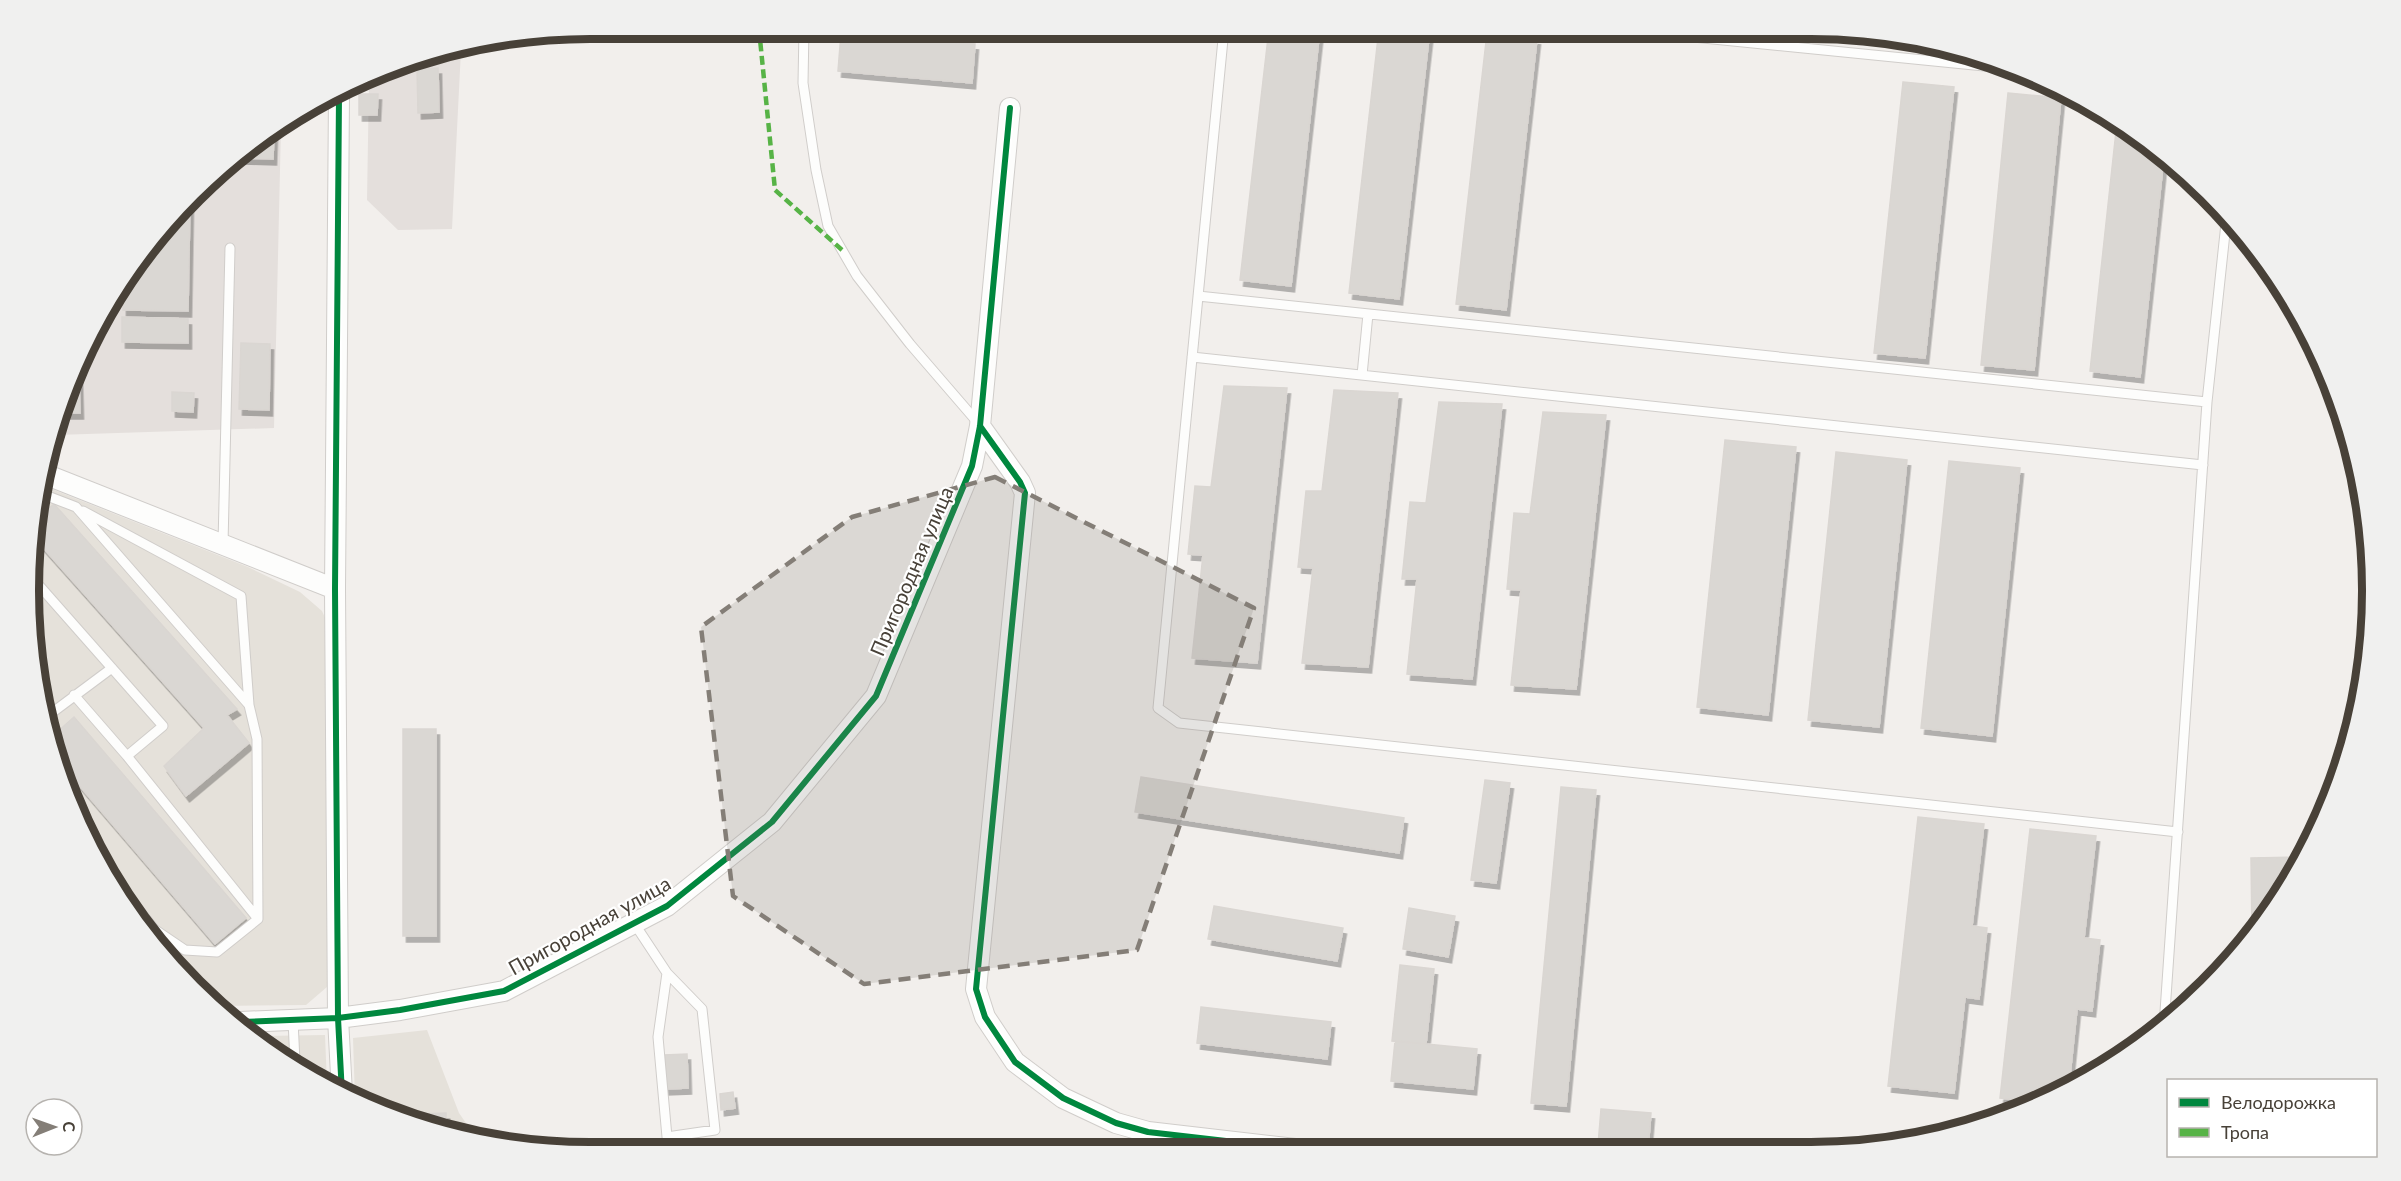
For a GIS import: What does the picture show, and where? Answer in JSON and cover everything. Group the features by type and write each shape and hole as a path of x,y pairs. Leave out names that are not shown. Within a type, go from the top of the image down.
{"street":[{"path":"339,100 335,589 338,1018 341,1082"},
{"name":"Пригородная улица","path":"248,1022 338,1018 400,1010 504,991 667,906 772,822 876,696 972,466 980,426 1010,108"},
{"path":"980,426 1020,482 1025,493 976,989 985,1017 1015,1062 1063,1098 1116,1122 1148,1141 1166,1142"},
{"path":"51,477 335,589"}],"lane":[{"path":"804,39 803,83 816,170 828,226 857,276 910,344 980,426"},
{"path":"1223,39 1158,708 1179,723 2178,832"},
{"path":"1713,39 1979,66"},
{"path":"2165,1012 2207,402 2226,228"},
{"path":"224,544 230,248"},
{"path":"1198,296 2207,402"},
{"path":"1362,375 1368,314"},
{"path":"1192,357 2203,465"},
{"path":"48,498 50,496 76,507 241,596 249,705 257,739 258,919"},
{"path":"76,507 249,705"},
{"path":"39,586 163,726 127,756"},
{"path":"53,712 112,669"},
{"path":"74,695 127,756 258,919"},
{"path":"158,932 185,950 217,952 258,919"},
{"path":"634,923 667,973 702,1009 715,1130 667,1137 658,1037 667,973"},
{"path":"293,1021 295,1056"}],"highlighted area":[{"path":"995,477 1254,608 1137,950 864,984 733,896 701,627 852,517"}],"shaded area":[{"path":"461,55 452,229 398,230 367,200 369,86 413,68"},
{"path":"281,134 274,428 62,435 81,379 96,347 132,284 153,255 176,227 227,176"},
{"path":"49,488 248,567 300,592 322,611 330,629 332,965 327,987 306,1005 228,1006 176,954 153,926 132,897 96,834 68,768 50,698 44,662 40,627 40,554"},
{"path":"427,1030 459,1113 469,1128 413,1113 355,1089 353,1038"},
{"path":"325,1035 327,1074 284,1049 266,1036"}],"building":[{"path":"841,39 914,39 975,44 972,83 838,71"},
{"path":"1268,39 1319,39 1291,286 1240,280"},
{"path":"1378,39 1429,39 1399,299 1349,293"},
{"path":"1486,39 1537,39 1506,310 1456,304"},
{"path":"438,68 439,112 418,113 417,69"},
{"path":"1903,82 1954,87 1925,358 1874,353"},
{"path":"2008,93 2057,98 2061,100 2034,370 1981,365"},
{"path":"359,94 378,94 377,115 359,115"},
{"path":"2116,131 2163,167 2140,377 2090,371"},
{"path":"274,139 273,159 249,158"},
{"path":"190,213 188,311 123,310 123,299 132,284 153,255"},
{"path":"122,317 188,319 188,343 122,342"},
{"path":"241,343 270,344 269,410 239,409"},
{"path":"79,384 80,413 68,413"},
{"path":"1224,386 1287,388 1257,663 1192,658 1203,555 1188,554 1195,486 1211,487"},
{"path":"1334,390 1398,393 1368,667 1302,663 1313,568 1298,567 1306,491 1322,491"},
{"path":"172,392 194,393 193,412 172,411"},
{"path":"1439,402 1502,404 1472,679 1407,674 1417,579 1402,579 1410,502 1426,503"},
{"path":"1543,412 1606,415 1576,689 1511,685 1521,590 1507,589 1514,513 1530,514"},
{"path":"1725,440 1796,447 1768,715 1697,707"},
{"path":"1836,452 1907,460 1879,727 1808,720"},
{"path":"1949,461 2020,468 1992,736 1921,728"},
{"path":"54,504 237,709 227,715 249,743 186,796 164,766 204,728 41,545 45,512"},
{"path":"74,717 246,918 215,944 71,776 58,732"},
{"path":"403,729 436,729 436,936 403,936"},
{"path":"1141,777 1404,818 1399,853 1135,812"},
{"path":"1485,780 1510,783 1496,883 1471,880"},
{"path":"1561,787 1596,790 1566,1106 1531,1103"},
{"path":"1918,817 1984,824 1972,926 1987,928 1979,999 1965,997 1954,1093 1888,1086"},
{"path":"2030,829 2096,836 2084,938 2100,940 2092,1011 2077,1009 2070,1077 2021,1100 2000,1098"},
{"path":"2293,857 2252,921 2251,858"},
{"path":"1214,906 1343,928 1337,961 1208,939"},
{"path":"1409,908 1455,916 1448,957 1403,949"},
{"path":"1400,965 1434,969 1426,1044 1392,1041"},
{"path":"1201,1007 1331,1022 1327,1059 1197,1043"},
{"path":"1395,1041 1477,1049 1473,1089 1391,1081"},
{"path":"687,1054 688,1088 664,1089 664,1055"},
{"path":"733,1092 735,1108 721,1110 720,1094"},
{"path":"1601,1109 1651,1113 1649,1142 1598,1142"},
{"path":"446,1113 446,1122 419,1115"},
{"path":"706,1141 736,1141 736,1142"}],"marked path":[{"path":"760,39 775,190 842,250"}],"cycle path":[{"path":"339,100 335,589 338,1018 341,1082"},
{"path":"247,1022 338,1018 400,1010 504,991 667,906 772,822 876,696 972,466 980,426 1010,108"},
{"path":"980,426 1020,482 1025,493 976,989 985,1017 1015,1062 1063,1098 1116,1123 1148,1132 1234,1142"}]}
